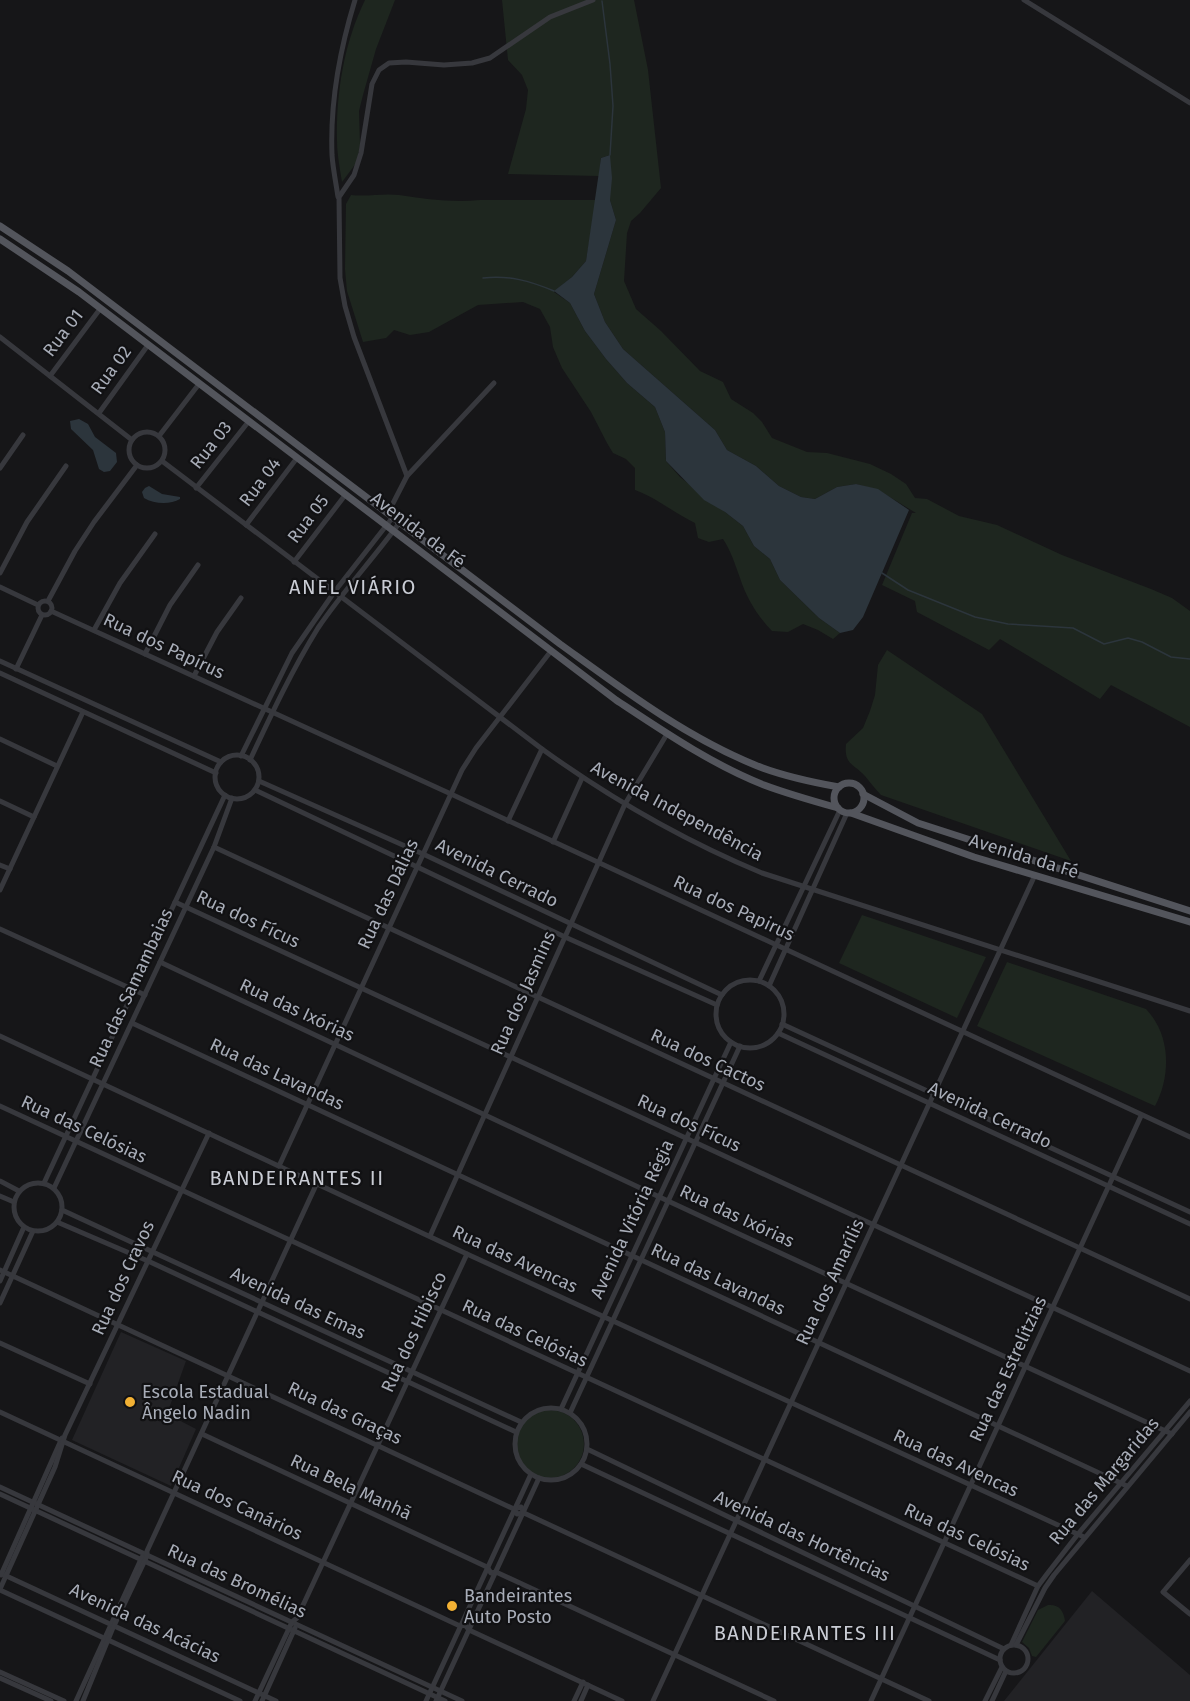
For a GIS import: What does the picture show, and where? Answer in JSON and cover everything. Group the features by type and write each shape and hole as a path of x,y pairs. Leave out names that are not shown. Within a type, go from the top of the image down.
{"main road":[{"name":"Avenida da Fé","path":"0,226 68,271 628,693 674,722 754,765 792,778 839,787"},
{"name":"Avenida da Fé","path":"0,239 100,309 616,700 667,734 762,784 974,857 1190,922"},
{"path":"846,784 854,784 863,794 861,806 844,811 834,798 839,787 846,784"},
{"name":"Avenida da Fé","path":"863,794 918,823 1190,911"}],"street":[{"path":"355,0 347,26 334,101 332,156 339,197 340,278 345,306 360,354 407,476"},
{"path":"339,197 354,175 361,153 372,84 379,70 389,63 444,65 472,63 490,58 550,17 593,0"},
{"path":"1024,0 1190,103"},
{"name":"Rua 01","path":"50,376 100,309"},
{"path":"0,337 132,440"},
{"name":"Rua 02","path":"99,413 148,345"},
{"path":"241,756 292,653 335,591 387,525 407,476 494,383"},
{"path":"159,436 199,384"},
{"name":"Rua 03","path":"196,488 249,421"},
{"path":"145,432 152,432 159,436 166,448 162,461 150,468 137,465 129,454 132,440 145,432"},
{"path":"0,468 23,435"},
{"name":"Rua 04","path":"246,525 297,458"},
{"name":"Avenida Independência","path":"162,461 500,718 582,778 625,804 725,857 762,873 1189,1008"},
{"path":"48,601 75,551 137,465"},
{"path":"0,573 27,522 66,466"},
{"name":"Rua 05","path":"294,562 346,494"},
{"path":"250,759 299,660 341,596 400,522"},
{"path":"94,630 120,583 155,534"},
{"path":"145,654 170,605 198,565"},
{"path":"0,587 38,605"},
{"path":"194,676 217,632 241,598"},
{"path":"42,601 48,601 52,605 51,611 47,615 42,615 38,611 38,605 42,601"},
{"name":"Rua dos Papírus","path":"51,611 264,709"},
{"path":"16,669 42,615"},
{"name":"Rua das Dálias","path":"279,1166 462,770 476,748 551,651"},
{"path":"0,661 221,762"},
{"path":"0,673 216,773"},
{"name":"Rua dos Papirus","path":"264,709 1190,1137"},
{"path":"0,890 83,711"},
{"name":"Rua dos Jasmins","path":"430,1236 625,804 667,734"},
{"path":"0,739 57,766"},
{"path":"508,821 542,749"},
{"path":"230,756 241,756 250,759 257,769 259,781 255,790 245,798 232,798 218,788 216,773 221,762 230,756"},
{"path":"553,842 582,778"},
{"name":"Avenida Cerrado","path":"259,781 423,854 570,925 722,994"},
{"name":"Avenida Cerrado","path":"255,790 565,937 717,1005"},
{"name":"Rua das Samambaias","path":"44,1183 225,795"},
{"name":"Rua das Samambaias","path":"54,1188 214,847 232,798"},
{"path":"0,801 34,817"},
{"path":"759,981 844,811"},
{"path":"769,986 814,888 844,811"},
{"name":"Rua dos Cactos","path":"214,847 1190,1299"},
{"path":"0,865 10,869"},
{"name":"Rua dos Amarílis","path":"653,1701 1035,875"},
{"name":"Rua dos Fícus","path":"175,902 1190,1371"},
{"path":"0,929 145,995"},
{"name":"Rua das Ixórias","path":"160,963 1172,1434"},
{"path":"759,981 769,986 778,995 783,1006 782,1024 778,1033 765,1044 748,1048 731,1042 723,1035 716,1016 717,1005 722,994 729,987 738,982 759,981"},
{"name":"Rua das Lavandas","path":"132,1023 1127,1486"},
{"name":"Avenida Cerrado","path":"782,1024 1190,1212"},
{"name":"Avenida Cerrado","path":"778,1033 1190,1224"},
{"name":"Rua das Avencas","path":"0,1036 467,1254 1084,1537"},
{"name":"Avenida Vitória Régia","path":"561,1409 731,1042"},
{"name":"Avenida Vitória Régia","path":"570,1413 740,1046"},
{"name":"Rua das Celósias","path":"0,1106 1038,1587"},
{"name":"Rua das Estrelítzias","path":"871,1701 1141,1116"},
{"name":"Rua dos Cravos","path":"0,1589 2,1575 35,1507 64,1439 209,1133"},
{"path":"0,1181 19,1191"},
{"path":"44,1183 54,1188 61,1200 62,1210 57,1222 49,1229 33,1231 24,1227 14,1213 14,1202 19,1191 30,1184 44,1183"},
{"path":"76,1701 175,1493 317,1183"},
{"path":"0,1196 14,1202"},
{"name":"Avenida das Emas","path":"62,1210 521,1422"},
{"name":"Avenida das Emas","path":"57,1222 148,1261 516,1432"},
{"path":"0,1281 2,1271 24,1227"},
{"path":"0,1303 33,1231"},
{"name":"Rua dos Hibisco","path":"255,1701 262,1696 467,1254"},
{"name":"Rua das Graças","path":"2,1271 514,1509 517,1514 524,1513"},
{"path":"0,1343 90,1384"},
{"name":"Rua das Margaridas","path":"1013,1645 1038,1587 1078,1534 1190,1401"},
{"path":"550,1407 561,1409 570,1413 584,1428 587,1449 581,1464 570,1475 560,1479 539,1478 524,1468 515,1451 516,1432 521,1422 529,1414 550,1407"},
{"name":"Rua dos Canários","path":"0,1412 64,1439 460,1626 462,1632 469,1630"},
{"name":"Rua das Margaridas","path":"1013,1645 1045,1588 1084,1537 1190,1412"},
{"name":"Rua Bela Manhã","path":"202,1434 487,1568 489,1572 496,1572"},
{"name":"Avenida das Hortências","path":"587,1449 1004,1649"},
{"name":"Avenida das Hortências","path":"581,1464 1000,1659"},
{"path":"426,1701 531,1474"},
{"path":"438,1696 539,1478"},
{"name":"Rua das Bromélias","path":"0,1487 35,1507"},
{"name":"Rua das Bromélias","path":"0,1494 35,1507 145,1556 294,1625 431,1690 445,1701"},
{"path":"524,1513 929,1701"},
{"path":"1190,1560 1163,1592 1190,1614"},
{"path":"496,1572 774,1701"},
{"name":"Avenida das Acácias","path":"2,1575 276,1701"},
{"name":"Avenida das Acácias","path":"0,1589 240,1701"},
{"path":"469,1630 622,1701"},
{"path":"83,1701 106,1639"},
{"path":"992,1701 1004,1669 1000,1659 1004,1649 1013,1645 1026,1652 1028,1665 1018,1673 1004,1669"},
{"path":"985,1701 1004,1669"},
{"path":"0,1672 64,1701"},
{"path":"0,1678 51,1701"},
{"path":"574,1701 585,1684"},
{"path":"580,1701 585,1684"},
{"name":"Rua das Bromélias","path":"438,1696 462,1701"}],"shaded area":[{"path":"365,0 395,0 376,49 359,111 360,145 357,162 342,182 337,141 340,87 352,33"},
{"path":"502,0 634,0 648,70 661,188 631,221 627,233 624,281 636,309 700,371 723,382 731,399 753,413 772,438 807,452 827,453 870,464 906,484 915,498 927,499 959,516 997,525 1062,555 1172,598 1190,611 1190,727 1111,685 1100,699 1000,639 989,650 917,612 915,601 882,585 912,513 916,513 878,490 856,484 837,487 815,499 801,497 779,486 756,466 727,450 715,430 623,349 605,322 594,294 616,220 610,200 610,155 601,158 599,176 508,174 526,109 528,90 522,75 508,60"},
{"path":"610,155 612,178 610,200 616,220 594,294 605,322 623,349 715,430 727,450 756,466 779,486 801,497 815,499 837,487 856,484 878,489 909,510 863,617 853,630 840,633 819,618 780,580 770,559 754,546 743,526 704,500 666,461 665,432 655,407 627,383 606,359 585,331 570,303 554,291 572,277 586,261 601,158"},
{"path":"351,195 393,195 460,201 596,200 586,261 554,292 570,303 585,331 627,383 655,407 665,432 666,461 680,477 743,526 754,546 770,559 780,580 819,618 840,633 833,639 803,624 788,632 772,631 749,599 723,539 709,542 698,538 695,523 635,490 635,468 626,459 613,453 591,412 562,368 553,347 550,327 540,309 523,302 478,305 429,332 410,335 394,330 386,338 363,342 347,291 345,269 346,204"},
{"path":"79,419 88,424 95,437 116,453 117,462 110,471 104,472 99,469 93,450 71,429 70,421"},
{"path":"149,486 162,494 180,497 180,499 167,503 148,500 144,498 142,492"},
{"path":"887,650 982,714 1071,861 881,795 850,763 846,756 846,744 863,728 875,695 878,665"},
{"path":"862,915 986,957 957,1018 839,963"},
{"path":"1007,962 1146,1009 1160,1031 1166,1056 1164,1082 1155,1106 977,1026"},
{"name":"Escola Estadual Ângelo Nadin","path":"121,1332 186,1361 167,1414 196,1429 171,1486 72,1440"},
{"path":"550,1410 563,1413 574,1420 581,1431 584,1444 581,1457 574,1468 563,1475 550,1478 537,1475 526,1468 519,1457 516,1444 519,1431 526,1420 537,1413"},
{"path":"1092,1591 1190,1675 1190,1701 1004,1701"},
{"path":"1048,1605 1060,1609 1065,1621 1036,1657 1032,1656 1029,1648 1022,1642 1038,1610"}],"waterway":[{"path":"602,1 613,106 610,155"},
{"path":"483,278 502,277 519,280 554,291"},
{"path":"882,573 908,590 975,617 1008,624 1073,628 1104,644 1128,638 1142,642 1171,657 1190,659"}],"place":[{"name":"Escola Estadual Ângelo Nadin","path":"130,1402"},
{"name":"Bandeirantes Auto Posto","path":"452,1606"}],"district":[{"name":"ANEL VIÁRIO","path":"353,587"},
{"name":"BANDEIRANTES II","path":"297,1178"},
{"name":"BANDEIRANTES III","path":"805,1633"}]}
